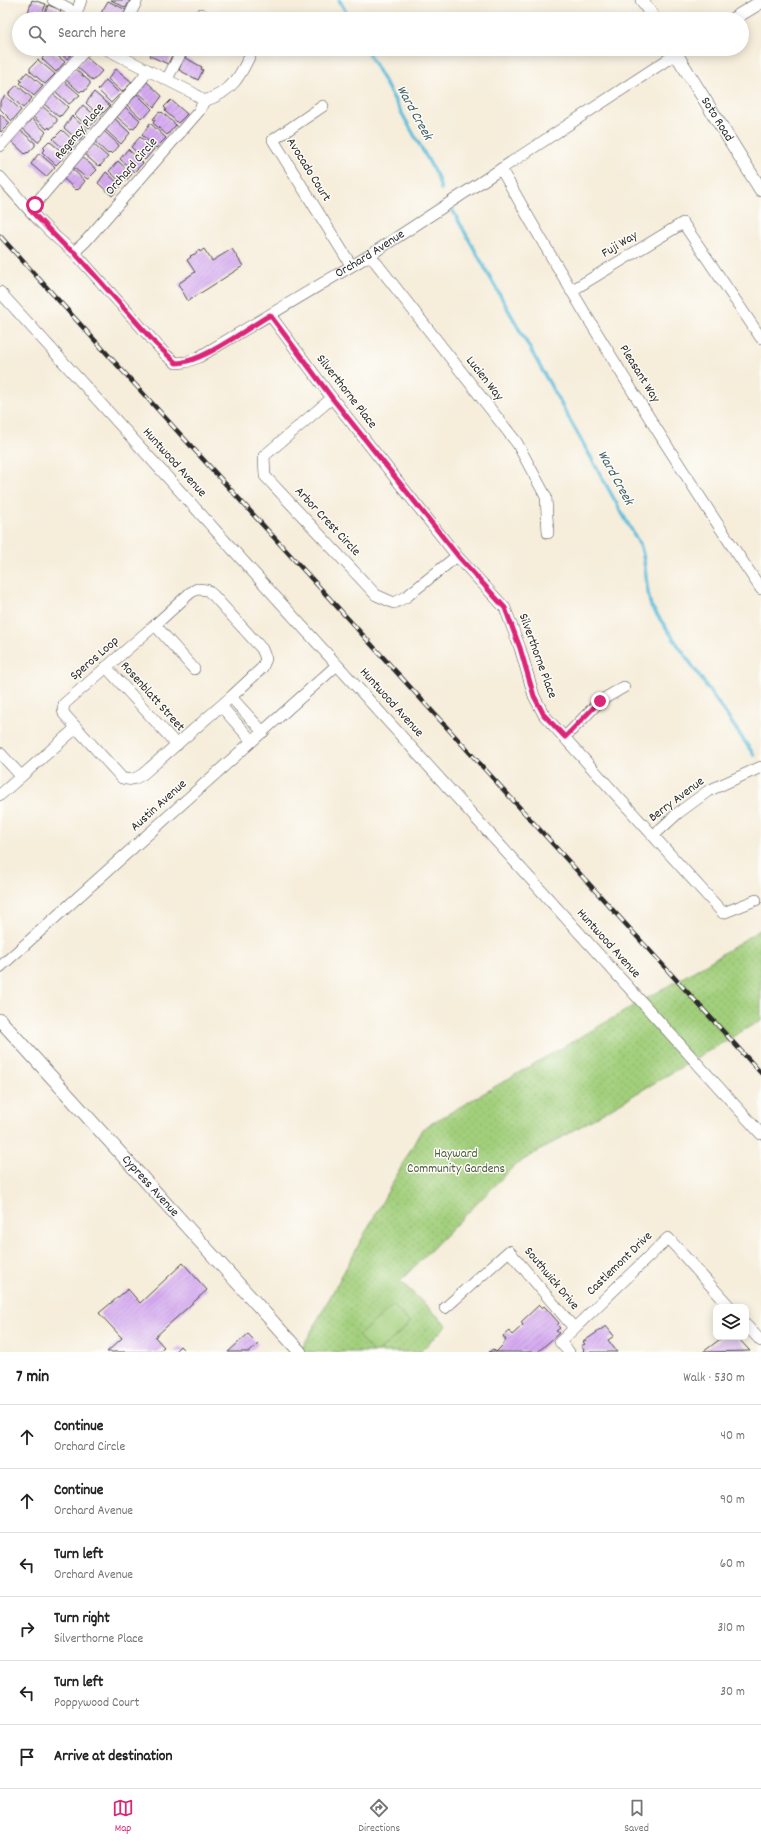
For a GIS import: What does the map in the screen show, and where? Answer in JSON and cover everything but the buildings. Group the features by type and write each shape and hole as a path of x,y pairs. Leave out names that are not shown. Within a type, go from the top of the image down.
{"street":[{"path":"53,0 68,8 71,12"},
{"path":"77,12 81,0"},
{"path":"131,12 137,0"},
{"path":"642,0 650,12"},
{"path":"745,12 761,2"},
{"path":"0,146 80,56"},
{"path":"121,56 193,93 204,101 214,98 235,84 241,75 249,56"},
{"path":"167,79 179,56"},
{"name":"Orchard Avenue","path":"74,252 156,344 176,363 186,362 199,357 370,255 670,56"},
{"name":"Soto Road","path":"681,56 761,190"},
{"name":"Regency Place","path":"30,210 142,79 148,70"},
{"name":"Orchard Circle","path":"74,252 199,111 204,101"},
{"name":"Avocado Court","path":"323,106 273,140 351,266"},
{"name":"Pleasant Way","path":"501,169 571,291 707,509 761,589"},
{"path":"0,177 65,246 74,252"},
{"name":"Fuji Way","path":"571,291 683,222 761,338"},
{"name":"Lucien Way","path":"370,255 517,443 546,497 548,533"},
{"name":"Huntwood Avenue","path":"0,292 761,1134"},
{"name":"Silverthorne Place","path":"270,315 332,398 458,556 505,608 520,648 534,696 544,715 723,913 756,900"},
{"name":"Arbor Crest Circle","path":"332,398 264,456 265,476 376,595 394,603 406,597 458,556"},
{"name":"Speros Loop","path":"197,589 207,590 213,595 262,649 266,660 262,668 177,745 143,774 137,778 129,780 122,778 116,773 64,714 63,710 64,704 106,667 155,626 190,593 197,589"},
{"path":"155,626 194,669"},
{"name":"Austin Avenue","path":"0,967 337,665"},
{"name":"Rosenblatt Street","path":"106,667 177,745"},
{"path":"565,737 600,701 624,687"},
{"path":"231,697 263,732"},
{"path":"221,706 252,741"},
{"path":"0,795 76,728"},
{"path":"0,753 21,776"},
{"name":"Berry Avenue","path":"654,835 678,813 708,791 761,767"},
{"name":"Cypress Avenue","path":"0,1020 300,1352"},
{"name":"Castlemont Drive","path":"574,1328 668,1238 727,1304"},
{"name":"Southwick Drive","path":"445,1308 509,1251 574,1328 560,1342 569,1352"},
{"path":"749,1328 761,1341"}],"green space":[{"name":"Hayward Community Gardens","path":"761,929 761,1020 515,1165 400,1281 447,1325 420,1352 300,1352 422,1129 706,964"},
{"path":"393,1305 410,1323 378,1352 373,1352 358,1336"}],"waterway":[{"name":"Ward Creek","path":"339,0 346,12"},
{"name":"Ward Creek","path":"370,56 437,176 441,189"},
{"name":"Ward Creek","path":"453,211 641,547 651,606 754,755"}],"railway":[{"path":"0,236 761,1073"}],"route":[{"path":"35,205 30,210 65,246 74,252 166,355 176,363 186,362 199,357 270,315 332,398 458,556 505,608 520,648 534,696 544,715 565,737 600,701"}]}
